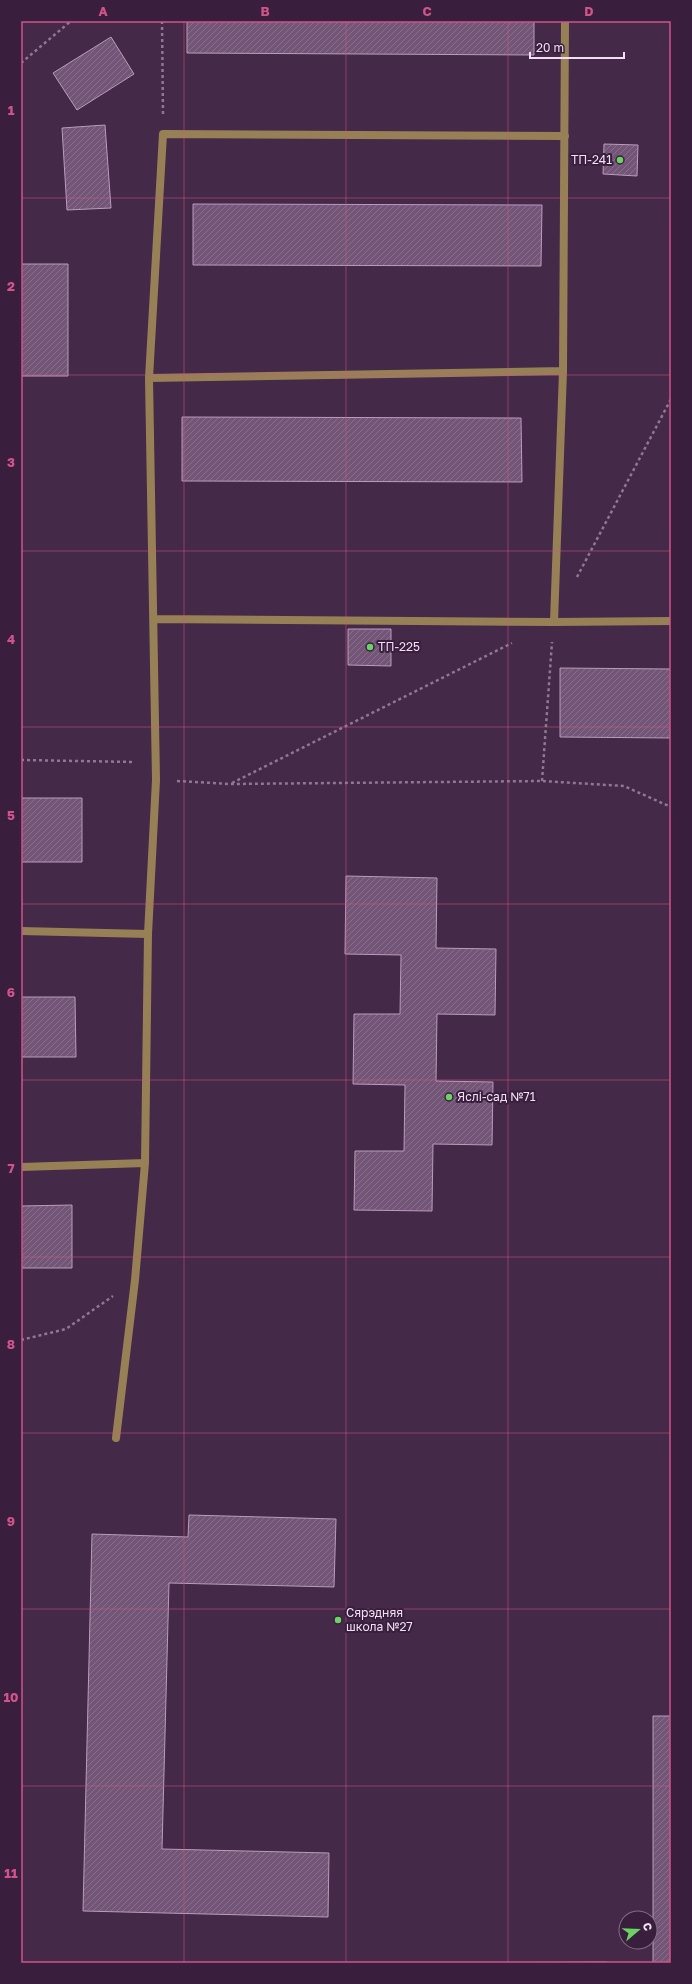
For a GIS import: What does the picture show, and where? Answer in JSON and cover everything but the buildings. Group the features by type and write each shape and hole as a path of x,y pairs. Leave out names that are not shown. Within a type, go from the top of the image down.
{"lane":[{"path":"554,622 563,371 565,21"},
{"path":"116,1438 135,1280 145,1163 148,934 156,780 149,378 163,134 564,136"},
{"path":"149,378 563,371"},
{"path":"154,619 554,622 671,621"},
{"path":"21,932 148,934"},
{"path":"21,1167 145,1163"}],"path":[{"path":"21,63 72,21"},
{"path":"162,21 163,134"},
{"path":"576,580 671,399"},
{"path":"542,781 554,622"},
{"path":"230,784 519,640"},
{"path":"21,760 156,762"},
{"path":"156,780 230,784 542,781 624,786 671,808"},
{"path":"21,1340 66,1329 135,1280"}],"place":[{"name":"ТП-241","path":"620,160"},
{"name":"ТП-225","path":"370,647"},
{"name":"Яслі-сад №71","path":"449,1097"},
{"name":"Сярэдняя школа №27","path":"338,1620"}]}
